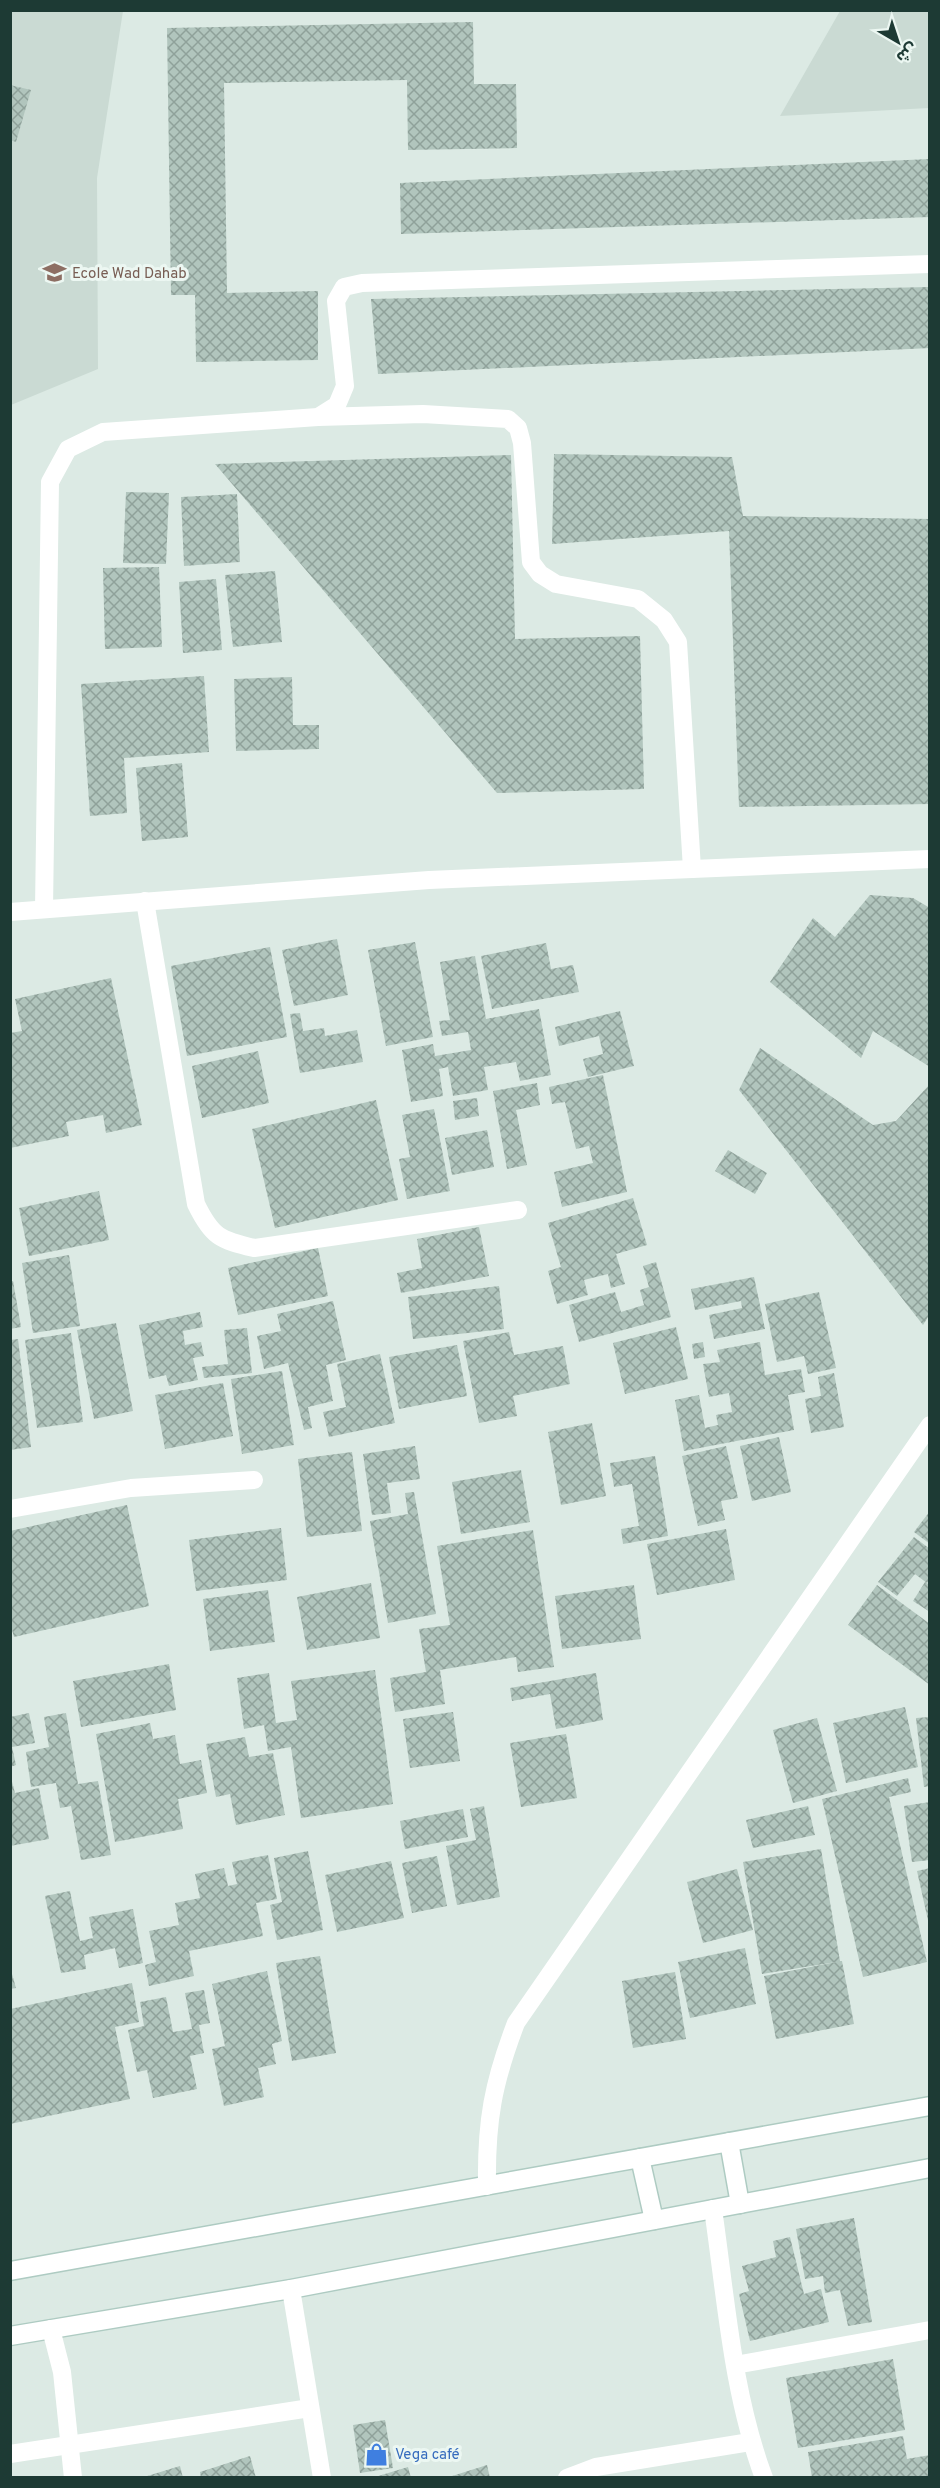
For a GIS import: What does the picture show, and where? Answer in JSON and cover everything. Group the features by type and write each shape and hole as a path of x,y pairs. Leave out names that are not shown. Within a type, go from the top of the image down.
{"street":[{"path":"318,417 337,405 345,386 336,301 344,287 362,283 930,264"},
{"path":"44,909 50,482 54,474 68,449 103,432 318,417 423,414 488,417 508,419 518,428 522,443 531,562 540,574 556,584 638,599 664,620 678,642 692,869"},
{"path":"10,912 429,880 930,859"},
{"path":"145,901 196,1204 206,1226 225,1241 254,1248 518,1210"},
{"path":"487,2186 486,2144 491,2103 501,2062 516,2024 930,1425"},
{"path":"10,1509 131,1488 254,1480"},
{"path":"10,2271 930,2106"},
{"path":"729,2142 740,2204"},
{"path":"640,2158 654,2220"},
{"path":"10,2336 291,2289 930,2168"},
{"path":"713,2209 735,2365 750,2442 764,2478"},
{"path":"291,2289 322,2478"},
{"path":"51,2329 62,2372 73,2478"},
{"path":"735,2365 930,2330"},
{"path":"10,2454 310,2408"},
{"path":"567,2478 596,2467 750,2442"}],"shaded area":[{"name":"Ecole Wad Dahab","path":"11,11 123,11 97,178 98,369 11,405"},
{"path":"840,11 929,11 929,108 780,116"}],"building":[{"path":"473,22 474,84 516,84 517,148 408,150 407,80 224,83 227,293 318,291 318,360 196,362 195,295 171,295 167,28"},
{"path":"10,85 31,90 16,142 10,140"},
{"path":"930,159 930,217 401,234 400,183"},
{"path":"930,287 930,348 378,374 371,299"},
{"path":"554,454 732,457 743,516 930,519 930,804 739,807 729,531 552,544"},
{"path":"511,455 515,639 640,636 644,789 497,793 215,464"},
{"path":"126,492 169,493 166,564 123,563"},
{"path":"237,494 240,562 184,566 181,497"},
{"path":"159,567 162,647 105,649 103,568"},
{"path":"275,571 282,642 233,647 225,575"},
{"path":"216,579 222,650 183,653 179,582"},
{"path":"204,676 209,752 124,758 127,813 90,816 81,684"},
{"path":"292,677 293,725 319,725 319,749 236,751 234,679"},
{"path":"182,763 188,837 142,841 136,768"},
{"path":"870,895 913,898 930,908 930,1067 873,1031 861,1058 770,982 813,918 835,937"},
{"path":"337,939 348,995 294,1006 282,950"},
{"path":"415,942 433,1037 386,1046 368,950"},
{"path":"546,943 551,969 573,965 579,992 492,1009 481,956"},
{"path":"270,947 287,1037 187,1056 171,966"},
{"path":"475,956 486,1019 539,1009 551,1075 520,1081 516,1062 484,1067 488,1090 453,1096 448,1067 439,1069 443,1096 411,1102 402,1050 433,1044 435,1056 471,1050 468,1032 442,1036 439,1021 450,1020 440,962"},
{"path":"111,978 142,1125 106,1133 103,1115 66,1122 69,1136 10,1148 10,1033 22,1031 15,999"},
{"path":"620,1011 634,1066 588,1077 583,1059 603,1054 599,1036 559,1046 555,1027"},
{"path":"300,1013 303,1031 324,1028 325,1036 357,1030 363,1062 300,1073 290,1014"},
{"path":"760,1048 873,1125 896,1121 930,1084 930,1314 923,1325 739,1090"},
{"path":"258,1051 269,1103 202,1118 192,1066"},
{"path":"603,1075 627,1192 562,1207 554,1172 593,1163 589,1146 576,1149 565,1102 552,1104 549,1087"},
{"path":"537,1083 540,1105 516,1110 527,1165 507,1169 493,1091"},
{"path":"477,1098 479,1116 455,1120 453,1101"},
{"path":"376,1100 398,1200 275,1228 252,1129"},
{"path":"434,1109 450,1191 407,1199 399,1159 410,1157 402,1115"},
{"path":"487,1130 494,1167 452,1175 445,1138"},
{"path":"728,1150 767,1173 755,1194 715,1171"},
{"path":"99,1191 109,1240 29,1256 19,1208"},
{"path":"633,1198 647,1245 616,1254 625,1284 611,1288 608,1274 584,1280 588,1295 557,1304 548,1271 561,1267 548,1223"},
{"path":"479,1227 489,1276 401,1293 397,1273 422,1268 417,1239"},
{"path":"318,1248 328,1296 238,1315 228,1268"},
{"path":"69,1255 80,1326 33,1333 22,1263"},
{"path":"656,1262 671,1317 579,1342 569,1305 615,1292 621,1312 644,1305 640,1290 649,1287 643,1266"},
{"path":"754,1277 765,1329 714,1339 709,1315 742,1308 741,1301 695,1310 691,1289"},
{"path":"10,1281 13,1281 21,1327 10,1329"},
{"path":"499,1286 504,1329 413,1339 408,1297"},
{"path":"819,1292 836,1368 808,1374 804,1356 777,1362 765,1304"},
{"path":"333,1301 346,1360 326,1365 333,1401 308,1407 312,1428 304,1430 288,1363 264,1369 257,1336 281,1331 277,1314"},
{"path":"200,1312 203,1327 183,1331 185,1345 201,1342 204,1356 193,1358 198,1380 169,1386 166,1375 149,1379 139,1325"},
{"path":"116,1323 133,1411 94,1419 77,1330"},
{"path":"676,1327 688,1379 625,1394 613,1343"},
{"path":"247,1328 252,1373 204,1378 202,1367 228,1364 224,1330"},
{"path":"509,1332 514,1355 563,1346 570,1384 513,1396 517,1416 479,1423 463,1341"},
{"path":"71,1333 83,1422 37,1428 25,1340"},
{"path":"18,1339 31,1447 10,1450 10,1340"},
{"path":"703,1342 705,1357 694,1359 692,1344"},
{"path":"760,1342 765,1375 801,1369 805,1392 788,1395 794,1430 684,1451 675,1400 699,1395 705,1428 718,1425 716,1415 732,1412 729,1393 709,1397 703,1364 720,1362 717,1350"},
{"path":"457,1345 467,1396 399,1409 389,1357"},
{"path":"380,1354 395,1423 329,1437 323,1412 346,1407 337,1364"},
{"path":"282,1371 294,1445 242,1454 231,1379"},
{"path":"834,1373 844,1427 811,1433 805,1399 821,1396 818,1377"},
{"path":"223,1383 233,1436 165,1449 155,1395"},
{"path":"592,1423 606,1496 561,1505 548,1432"},
{"path":"779,1437 791,1492 752,1501 740,1446"},
{"path":"415,1446 420,1479 387,1483 391,1513 372,1515 363,1454"},
{"path":"726,1446 738,1498 721,1501 725,1520 698,1526 682,1456"},
{"path":"352,1452 362,1531 307,1537 298,1459"},
{"path":"655,1456 668,1536 623,1544 621,1529 639,1526 632,1484 614,1487 610,1463"},
{"path":"521,1470 530,1522 461,1534 452,1482"},
{"path":"414,1492 436,1614 388,1623 370,1521 408,1514 405,1493"},
{"path":"127,1505 149,1606 14,1637 10,1623 10,1531"},
{"path":"930,1511 930,1544 914,1532"},
{"path":"281,1528 287,1580 196,1591 189,1540"},
{"path":"726,1529 735,1580 657,1595 647,1544"},
{"path":"533,1530 554,1667 518,1672 516,1657 440,1670 445,1704 395,1712 390,1678 426,1672 419,1629 450,1625 437,1546"},
{"path":"914,1537 930,1549 930,1580 927,1583 915,1574 897,1596 878,1582"},
{"path":"925,1582 930,1585 930,1612 913,1601"},
{"path":"371,1583 380,1638 307,1650 297,1597"},
{"path":"634,1585 641,1639 562,1649 555,1596"},
{"path":"877,1585 930,1624 930,1685 848,1625"},
{"path":"268,1590 275,1642 210,1651 203,1599"},
{"path":"169,1664 176,1710 81,1727 73,1681"},
{"path":"375,1670 393,1804 301,1818 291,1747 268,1751 264,1725 244,1729 237,1678 269,1673 276,1723 297,1720 291,1681"},
{"path":"596,1673 603,1720 556,1729 550,1694 512,1701 510,1688"},
{"path":"905,1707 918,1767 846,1783 833,1723"},
{"path":"453,1712 460,1761 410,1768 403,1719"},
{"path":"29,1713 35,1743 12,1747 16,1765 10,1767 10,1717"},
{"path":"66,1713 78,1784 98,1781 111,1855 81,1860 71,1806 60,1808 56,1783 31,1787 26,1752 49,1747 44,1717"},
{"path":"930,1717 930,1786 924,1787 916,1718"},
{"path":"817,1718 837,1791 793,1803 773,1730"},
{"path":"150,1723 153,1739 175,1735 180,1764 201,1760 207,1793 178,1799 183,1829 115,1842 96,1734"},
{"path":"566,1734 577,1798 521,1807 510,1743"},
{"path":"245,1737 249,1757 273,1753 285,1815 236,1825 230,1794 216,1797 206,1744"},
{"path":"10,1774 15,1793 39,1788 49,1839 10,1846"},
{"path":"908,1778 911,1792 889,1797 927,1962 863,1977 822,1799"},
{"path":"930,1802 930,1860 912,1862 904,1806"},
{"path":"484,1806 500,1897 457,1905 446,1846 476,1840 470,1809"},
{"path":"808,1806 815,1835 753,1848 746,1820"},
{"path":"463,1809 468,1837 405,1849 400,1821"},
{"path":"821,1849 840,1961 842,1961 854,2024 776,2039 764,1976 836,1962 762,1974 743,1862"},
{"path":"308,1851 323,1930 277,1940 270,1905 282,1902 274,1858"},
{"path":"268,1855 277,1899 256,1903 263,1936 189,1951 194,1976 149,1986 145,1965 156,1962 149,1931 179,1925 175,1903 200,1898 195,1874 224,1868 228,1886 237,1884 232,1862"},
{"path":"437,1856 447,1906 412,1913 402,1863"},
{"path":"391,1861 404,1918 337,1932 325,1875"},
{"path":"930,1868 930,1925 929,1925 917,1871"},
{"path":"737,1869 753,1930 703,1943 687,1882"},
{"path":"70,1891 80,1941 93,1938 89,1917 133,1909 143,1963 119,1968 115,1948 84,1955 86,1969 61,1973 45,1896"},
{"path":"745,1948 756,2004 690,2018 678,1962"},
{"path":"320,1956 336,2053 292,2061 276,1963"},
{"path":"10,1967 16,1988 10,1989"},
{"path":"267,1971 282,2041 272,2044 276,2064 258,2068 264,2097 224,2106 212,2049 225,2046 212,1984"},
{"path":"675,1972 686,2039 633,2048 622,1981"},
{"path":"132,1983 139,2022 115,2027 130,2099 10,2124 10,2009"},
{"path":"204,1990 210,2023 199,2025 204,2053 190,2056 197,2089 153,2098 147,2070 137,2072 128,2030 144,2026 140,2002 166,1997 173,2032 192,2029 185,1993"},
{"path":"854,2218 872,2322 848,2326 840,2290 825,2293 823,2276 805,2279 796,2229"},
{"path":"790,2237 804,2294 821,2289 829,2322 750,2341 739,2294 749,2291 742,2266 776,2257 773,2241"},
{"path":"893,2359 905,2430 798,2448 786,2378"},
{"path":"385,2420 393,2468 360,2473 353,2425"},
{"path":"903,2436 907,2459 930,2455 930,2478 812,2478 808,2452"},
{"path":"250,2456 256,2478 201,2478 200,2472"},
{"path":"487,2465 490,2478 449,2478 449,2477"},
{"path":"180,2466 183,2478 144,2478 144,2477"},
{"path":"408,2467 411,2478 375,2477"}],"place":[{"name":"Ecole Wad Dahab","path":"54,273"},
{"name":"Vega café","path":"377,2454"}]}
